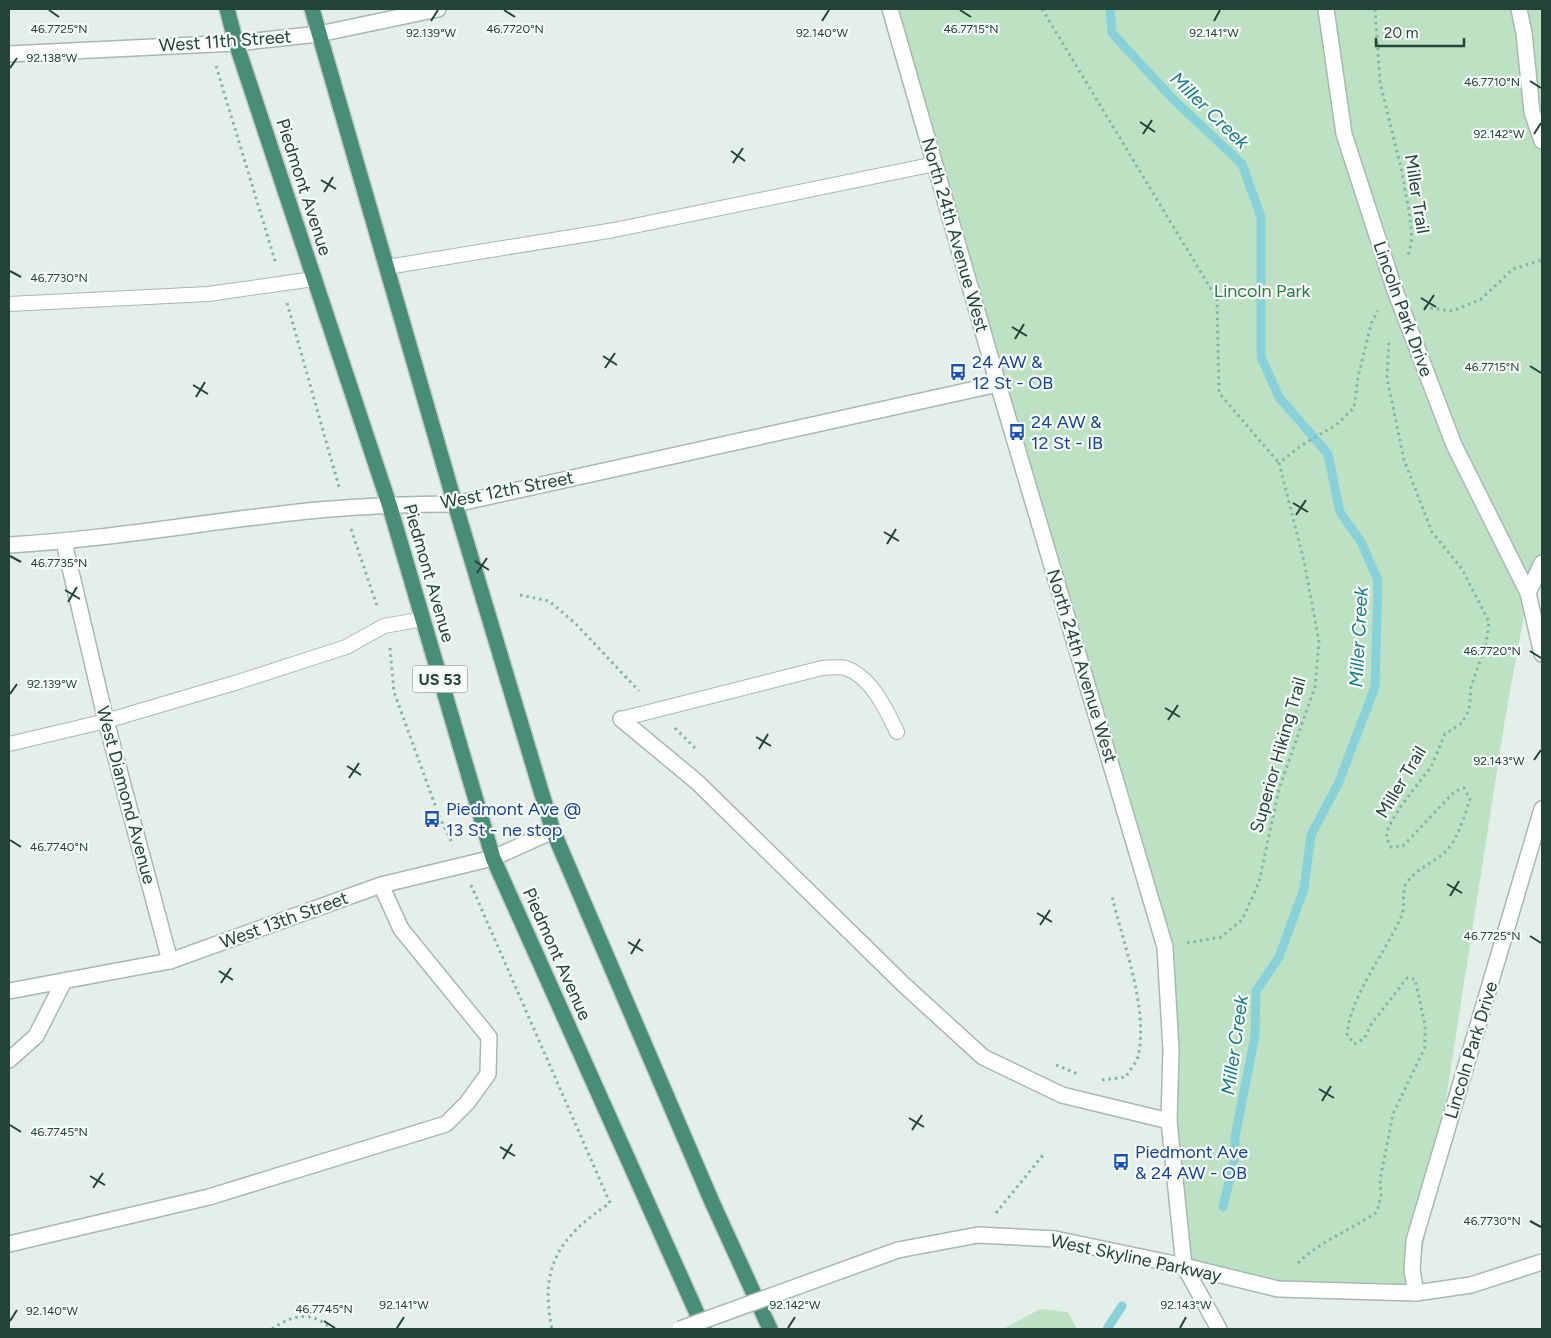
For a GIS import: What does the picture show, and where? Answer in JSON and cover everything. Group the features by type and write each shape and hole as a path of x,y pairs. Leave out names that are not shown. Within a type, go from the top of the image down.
{"highway":[{"name":"Piedmont Avenue","path":"227,9 236,43 390,504 493,858 704,1329"},
{"path":"312,9 455,504 553,831 712,1202 770,1329"}],"street":[{"name":"West 11th Street","path":"9,54 236,43 319,34 438,9"},
{"name":"North 24th Avenue West","path":"890,9 998,384 1165,947 1171,1050 1169,1121 1184,1266 1219,1329"},
{"name":"Lincoln Park Drive","path":"1326,9 1344,134 1394,288 1454,445 1528,593 1542,654"},
{"path":"1520,9 1532,112 1542,141"},
{"name":"West 12th Street","path":"9,545 64,542 318,510 390,504 455,504 998,384"},
{"name":"West Diamond Avenue","path":"64,542 106,721 170,961"},
{"path":"1528,593 1542,563"},
{"path":"621,719 697,782 903,984 983,1058 1062,1095 1169,1121"},
{"name":"Lincoln Park Drive","path":"1416,1293 1412,1270 1414,1241 1542,809"},
{"name":"West 13th Street","path":"9,991 170,961 381,885 493,858 553,831"},
{"path":"9,1244 209,1197 446,1124 467,1103 488,1074 489,1037 400,930 381,885"},
{"path":"9,1060 36,1036 64,981"},
{"name":"West Skyline Parkway","path":"680,1329 898,1250 978,1235 1055,1239 1184,1266 1278,1289 1416,1293 1470,1285 1542,1262"}],"lane":[{"path":"386,267 614,230 935,164"},
{"path":"9,304 208,294 314,279"},
{"path":"9,744 106,721 346,647 384,626 423,619"},
{"path":"621,719 822,668 845,668 864,680 882,703 897,732"}],"path":[{"path":"1042,9 1217,299 1219,393 1279,463 1302,444 1336,425"},
{"name":"Miller Trail","path":"1375,9 1380,82 1401,168 1412,239 1406,262 1394,288"},
{"name":"Miller Trail","path":"1298,1263 1309,1252 1358,1225 1377,1212 1381,1196 1380,1180 1393,1114 1425,1046 1425,1025 1415,979 1407,978 1398,987 1372,1023 1364,1039 1354,1044 1346,1034 1369,976 1396,929 1405,909 1405,886 1417,870 1434,860 1451,845 1470,799 1464,788 1455,791 1403,846 1391,847 1386,837 1401,806 1431,767 1446,734 1462,723 1469,710 1473,679 1486,644 1488,629 1488,622 1482,607 1462,569 1432,532 1404,460 1387,378 1389,337"},
{"name":"Superior Hiking Trail","path":"1165,947 1221,937 1242,920 1259,882 1280,789 1315,687 1318,642 1304,561 1279,463"},
{"path":"520,595 549,601 574,624 699,752"},
{"path":"1096,1081 1126,1077 1138,1058 1140,1028 1137,992 1112,896"},
{"path":"1048,1062 1080,1075"},
{"path":"978,1235 1044,1155"},
{"path":"552,1329 547,1306 549,1270 566,1240 590,1216"},
{"path":"272,1329 281,1323 303,1315 324,1322 332,1329"}],"green space":[{"name":"Lincoln Park","path":"890,9 1542,9 1542,109 1532,112 1542,141 1542,563 1528,593 1505,719 1416,1293 1278,1289 1184,1266 1165,947"},
{"path":"1040,1309 1068,1312 1077,1329 1003,1329"}],"waterway":[{"name":"Miller Creek","path":"1110,9 1112,33 1174,100 1242,164 1261,217 1261,357 1279,397 1328,454 1340,512 1361,542 1378,580 1375,687 1338,784 1311,835 1304,889 1279,957 1256,991 1255,1036 1235,1137 1235,1156 1223,1207"},
{"name":"Miller Creek","path":"1107,1329 1122,1306"}],"place":[{"name":"24 AW & 12 St - OB","path":"958,372"},
{"name":"24 AW & 12 St - IB","path":"1017,432"},
{"name":"Piedmont Ave @ 13 St - ne stop","path":"432,819"},
{"name":"Piedmont Ave & 24 AW - OB","path":"1121,1162"}]}
